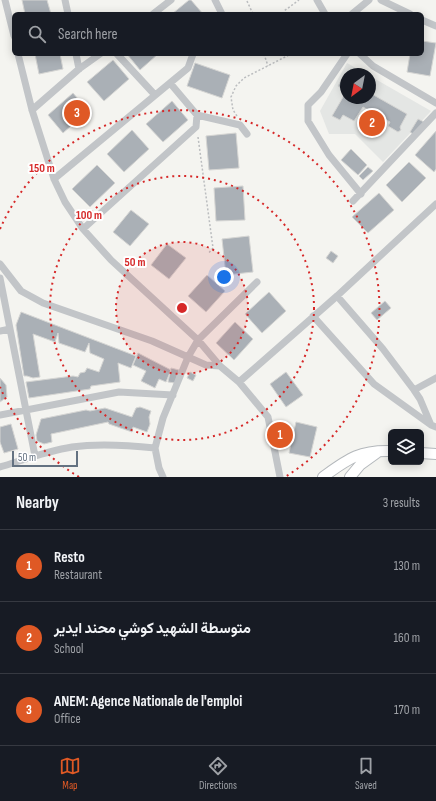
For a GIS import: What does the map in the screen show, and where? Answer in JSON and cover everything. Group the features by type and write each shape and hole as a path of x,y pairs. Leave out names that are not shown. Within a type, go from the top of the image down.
{"main road":[{"path":"350,477 360,465 380,451"},
{"path":"323,477 356,456 370,452 388,451"},
{"path":"424,453 436,454"}],"street":[{"path":"5,0 12,28"},
{"path":"65,0 68,12"},
{"path":"156,12 171,0"},
{"path":"215,0 221,12"},
{"path":"317,0 324,12"},
{"path":"354,12 368,0"},
{"path":"381,0 406,12"},
{"path":"424,21 436,26"},
{"path":"18,56 32,110 54,179 65,202 83,229 111,260 198,340 220,366 239,382 268,417 280,477"},
{"path":"76,56 79,69"},
{"path":"32,110 79,69 97,56"},
{"path":"119,56 155,95"},
{"path":"54,179 188,68 192,56"},
{"path":"346,56 321,92 308,105 308,121 329,155 361,194"},
{"path":"362,56 373,66 436,103"},
{"path":"170,83 197,115 240,125 247,134"},
{"path":"353,201 436,113"},
{"path":"83,229 196,127 197,115"},
{"path":"239,382 337,296 436,204"},
{"path":"0,264 21,291 43,303 152,341 206,365 220,366"},
{"path":"0,278 35,456"},
{"path":"163,477 159,468 155,448 163,418 188,357 198,340 257,282"},
{"path":"337,296 383,350 414,390 434,426"},
{"path":"313,316 374,384 434,426"},
{"path":"0,331 10,329"},
{"path":"414,390 436,378"},
{"path":"0,415 119,392 173,395"},
{"path":"0,467 35,456 72,447 118,444 155,448"}],"path":[{"path":"248,0 252,12"},
{"path":"284,12 299,0"},
{"path":"265,56 268,66"},
{"path":"240,125 233,110 231,97 236,86 244,78 287,56"},
{"path":"196,127 213,248 208,254"}],"shaded area":[{"path":"347,63 356,68 344,68"},
{"path":"340,75 340,104 376,104 376,79 431,111 383,162 355,134 329,134 320,111"}],"building":[{"path":"22,0 47,0 50,12 25,12"},
{"path":"191,0 201,12 174,12"},
{"path":"424,41 436,43 430,76 407,72 410,56 424,56"},
{"path":"35,56 60,56 63,69 39,74"},
{"path":"129,56 156,56 140,70"},
{"path":"113,60 129,79 104,101 87,82"},
{"path":"195,63 230,75 222,98 187,86"},
{"path":"73,93 88,111 63,133 48,115"},
{"path":"376,96 407,114 400,127 401,130 398,132 388,126 390,122 363,107 354,121 343,115 340,120 332,116 340,102 340,104 376,104"},
{"path":"172,101 188,120 163,142 146,124"},
{"path":"418,119 424,122 416,136 410,132"},
{"path":"132,130 149,149 124,172 107,154"},
{"path":"436,131 436,169 434,172 415,155"},
{"path":"236,133 239,168 209,170 206,136"},
{"path":"351,149 367,165 358,175 341,160"},
{"path":"409,162 426,178 402,202 386,185"},
{"path":"97,165 115,183 90,207 72,189"},
{"path":"368,167 373,171 363,180 359,176"},
{"path":"243,186 245,220 216,221 214,188"},
{"path":"379,193 394,210 368,233 352,217"},
{"path":"131,210 149,224 130,246 113,232"},
{"path":"249,236 253,272 226,275 222,239"},
{"path":"167,244 186,258 169,279 151,265"},
{"path":"331,251 338,256 333,263 326,258"},
{"path":"207,275 225,291 206,312 188,296"},
{"path":"269,292 286,311 262,333 245,314"},
{"path":"385,301 391,308 377,320 371,313"},
{"path":"21,312 136,356 131,368 118,363 120,382 91,386 90,389 29,398 26,382 73,376 78,377 80,373 85,372 87,368 99,372 104,359 90,353 89,343 85,352 59,343 58,333 55,342 33,334 40,377 33,378 24,376 16,325"},
{"path":"235,322 253,339 234,360 216,343"},
{"path":"138,353 171,370 166,382 159,379 155,388 141,381 146,371 133,365"},
{"path":"171,368 179,370 175,383 168,382"},
{"path":"190,372 196,375 193,381 187,378"},
{"path":"286,372 303,395 286,407 270,384"},
{"path":"0,378 6,385 7,397 0,402"},
{"path":"140,407 151,411 149,417 150,424 147,432 133,427 132,432 109,424 108,422 51,434 52,442 44,444 37,441 36,435 41,419 86,410 90,411 105,408 132,417 136,408"},
{"path":"296,422 317,427 310,457 289,453"},
{"path":"11,424 18,449 4,453 0,442 0,427"}],"place":[{"name":"ANEM: Agence Nationale de l'emploi","path":"77,113"},
{"name":"متوسطة الشهيد كوشي محند ايدير","path":"372,123"},
{"name":"Resto","path":"280,435"}]}
